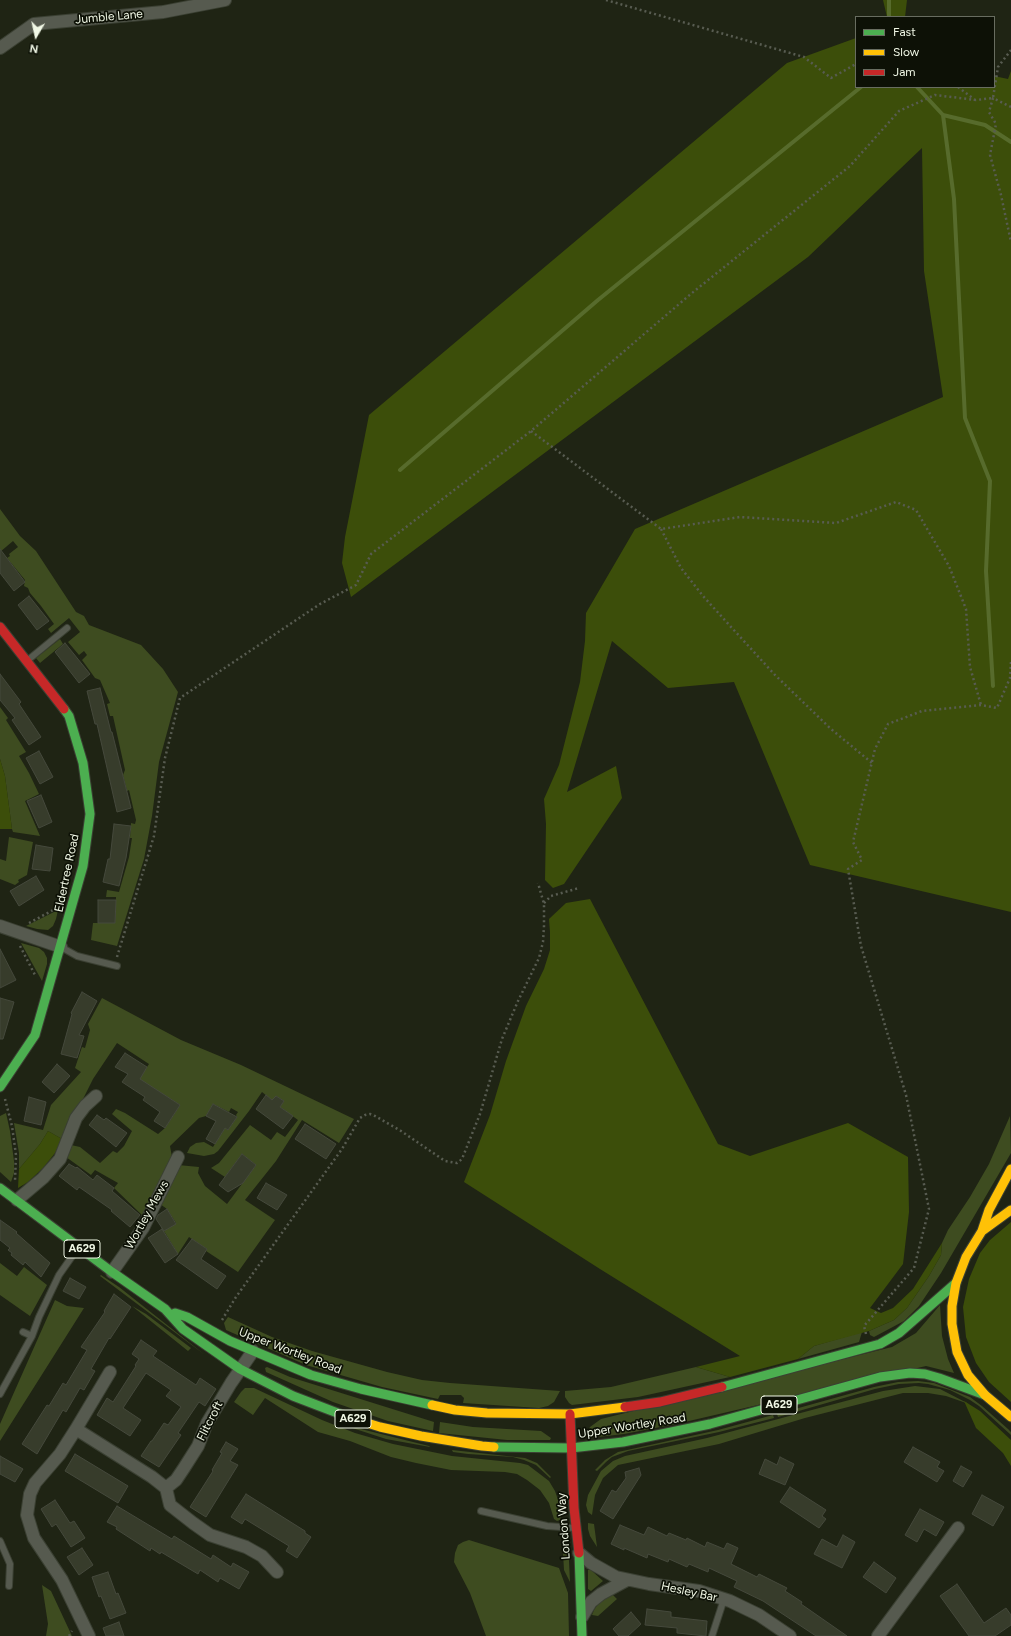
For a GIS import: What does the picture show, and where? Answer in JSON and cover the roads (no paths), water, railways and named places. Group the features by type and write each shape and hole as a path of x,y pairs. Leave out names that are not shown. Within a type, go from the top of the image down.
{"main road":[{"name":"Eldertree Road","path":"0,627 69,716 83,763 90,814 87,844 74,900 35,1035 1,1085"},
{"path":"982,1231 989,1210 1011,1169"},
{"name":"Upper Wortley Road","path":"0,1188 112,1272 165,1309 183,1328 240,1369 299,1398 338,1414 380,1427 447,1441 482,1446 571,1448 623,1442 680,1431 895,1374 925,1374 960,1384 985,1395"},
{"name":"A629","path":"1011,1210 982,1231 966,1257 956,1283 952,1306 952,1324 958,1352 968,1375 985,1395 1011,1417"},
{"name":"Upper Wortley Road","path":"165,1309 187,1317 214,1333 252,1351 318,1377 361,1389 423,1404 456,1410 487,1413 570,1414 660,1402 755,1379 880,1344 900,1333 956,1283"},
{"name":"London Way","path":"570,1414 576,1529 579,1554 582,1636"}],"street":[{"name":"Jumble Lane","path":"0,48 34,24 163,12 225,0"},
{"path":"0,926 61,947"},
{"path":"17,1200 43,1178 60,1159 76,1118 85,1106 96,1096"},
{"name":"Wortley Mews","path":"112,1272 143,1228 178,1157"},
{"name":"Flitcroft","path":"166,1488 176,1480 198,1446 207,1423 252,1351"},
{"path":"89,1636 62,1580 34,1538 27,1515 30,1494 35,1483 60,1454 110,1372"},
{"path":"76,1429 152,1477 166,1488 170,1505 193,1523 210,1535 246,1546 262,1556 277,1572"},
{"path":"878,1636 958,1528"},
{"name":"Hesley Bar","path":"579,1554 605,1572 627,1580 699,1591 724,1599 759,1616 790,1636"},
{"path":"582,1617 591,1602 601,1594 627,1580"}],"lane":[{"path":"26,661 67,628"},
{"path":"61,947 76,956 116,965"},
{"path":"0,1394 32,1336 39,1317 59,1275 79,1247"},
{"path":"22,1332 32,1336"},
{"path":"481,1511 547,1526 576,1529"},
{"path":"0,1540 10,1564 9,1586"},
{"path":"712,1636 724,1599"}],"waterway":[{"path":"889,0 889,16"},
{"path":"400,470 598,300 860,88"},
{"path":"918,88 943,115 954,199 965,418 990,481 986,571 993,686"},
{"path":"943,115 985,125 1011,142"}]}
